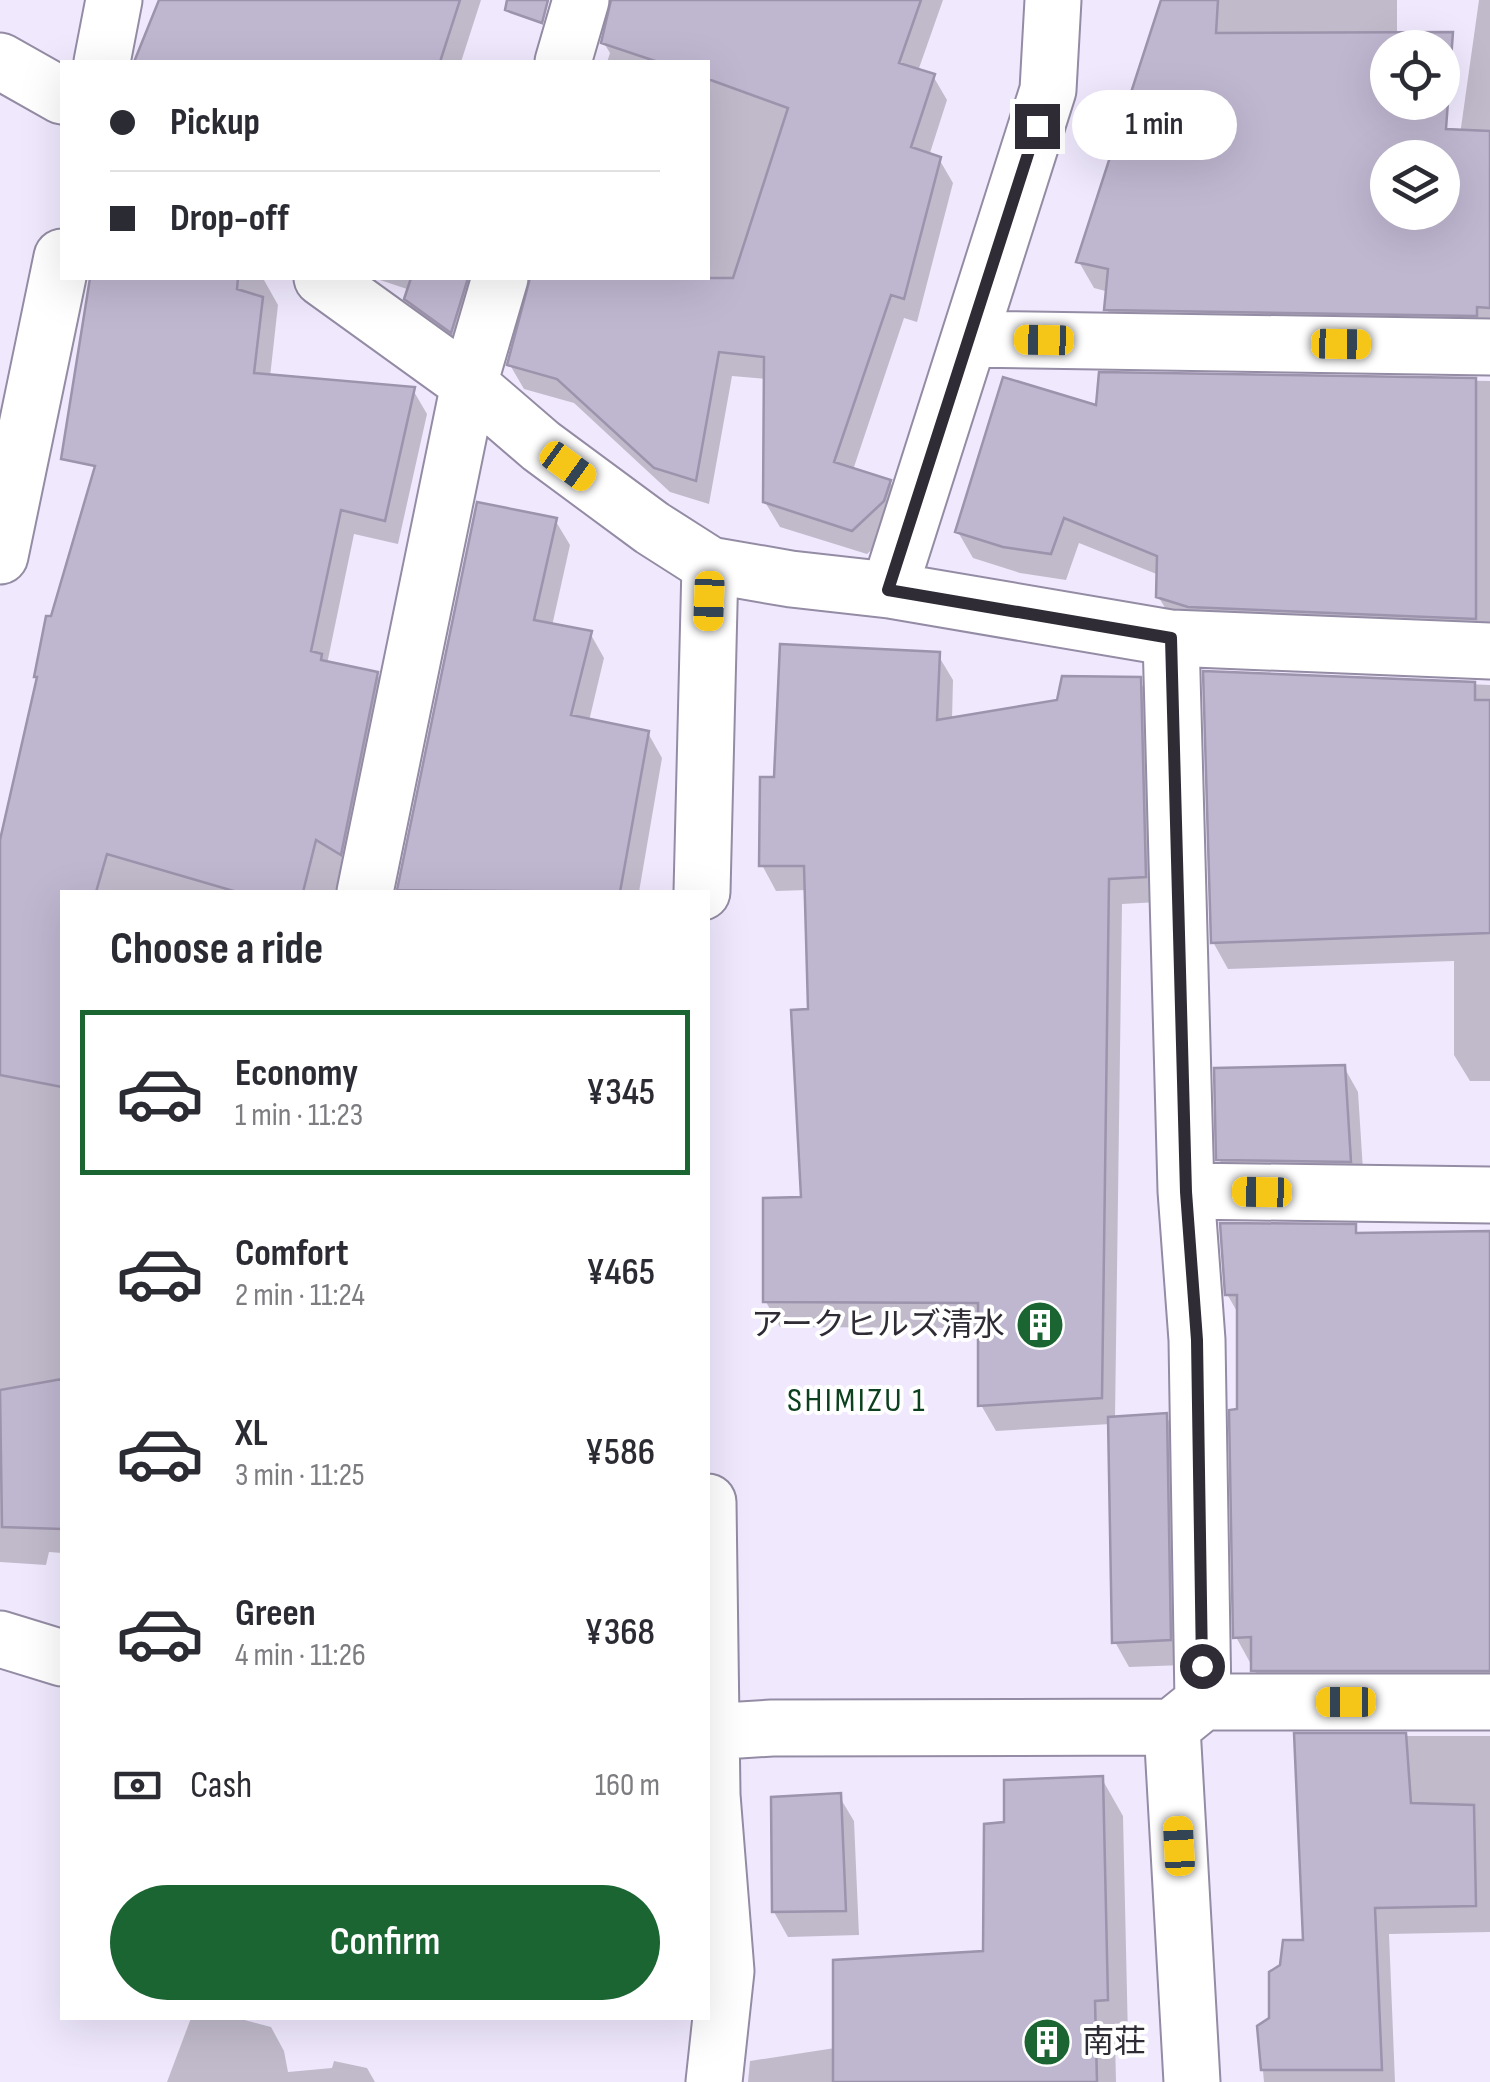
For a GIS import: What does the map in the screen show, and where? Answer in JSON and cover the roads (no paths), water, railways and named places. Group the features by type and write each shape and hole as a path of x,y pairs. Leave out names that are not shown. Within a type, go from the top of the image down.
{"street":[{"path":"102,60 114,0"},
{"path":"564,60 581,0"},
{"path":"888,590 1048,90 1053,0"},
{"path":"0,61 60,95"},
{"path":"0,556 60,266"},
{"path":"325,280 470,384 541,446 652,528 710,564 1171,638 1490,651"},
{"path":"366,890 470,384 499,280"},
{"path":"969,338 1490,347"},
{"path":"702,890 710,564"},
{"path":"1171,638 1186,1192 1197,1340 1188,1715 1192,2082"},
{"path":"1186,1192 1490,1195"},
{"path":"0,1640 60,1657"},
{"path":"714,2082 726,1971 710,1732 1490,1702"}],"place":[{"name":"アークヒルズ清水","path":"1040,1325"},
{"name":"南荘","path":"1047,2042"}],"district":[{"name":"SHIMIZU 1","path":"857,1400"}]}
